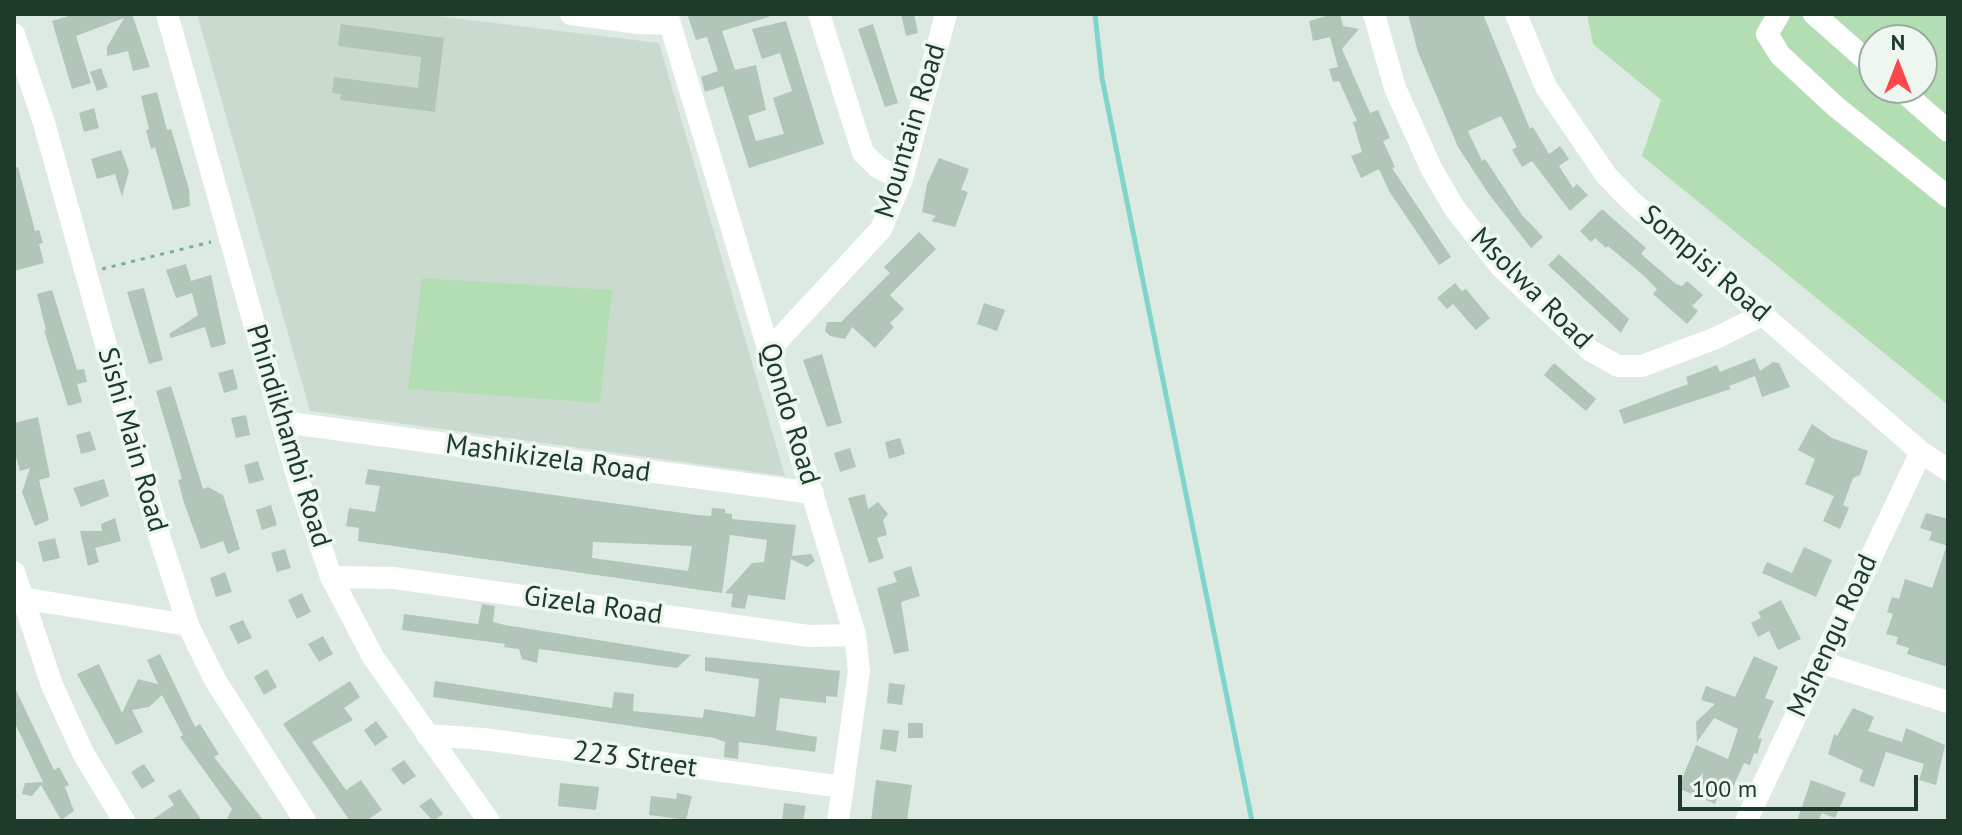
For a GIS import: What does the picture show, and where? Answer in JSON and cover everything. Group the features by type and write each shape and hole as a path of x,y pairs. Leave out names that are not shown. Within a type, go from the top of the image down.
{"street":[{"name":"Phindikhambi Road","path":"167,14 282,422 331,577 373,657 489,821"},
{"path":"571,14 638,23 668,19"},
{"path":"819,14 863,153 879,168 902,179"},
{"name":"Mountain Road","path":"770,349 869,246 892,208 946,14"},
{"name":"Msolwa Road","path":"1374,14 1395,88 1432,170 1455,209 1501,267 1591,351 1618,366 1642,366 1716,338 1764,314"},
{"name":"Sompisi Road","path":"1516,14 1546,87 1606,175 1921,452 1948,470"},
{"path":"1779,14 1767,34 1780,55 1835,106 1948,197"},
{"path":"1814,14 1858,53"},
{"name":"Qondo Road","path":"668,19 855,635 859,671 838,821"},
{"name":"Sishi Main Road","path":"14,34 45,126 159,535 188,625 252,742 305,821"},
{"path":"1917,104 1948,131"},
{"name":"Mashikizela Road","path":"282,422 813,493"},
{"name":"Mshengu Road","path":"1746,821 1921,452"},
{"path":"14,572 52,685 83,753 124,821"},
{"name":"Gizela Road","path":"331,577 394,578 818,637 855,635"},
{"path":"21,598 188,625"},
{"path":"1820,662 1948,702"},
{"name":"223 Street","path":"427,735 483,739 843,787"}],"path":[{"path":"85,273 231,237"}],"shaded area":[{"path":"197,14 420,14 659,43 785,476 310,411"}],"green space":[{"path":"1587,14 1948,14 1948,405 1642,156 1661,100 1593,44"},
{"path":"422,278 612,290 600,403 408,389"}],"building":[{"path":"75,14 132,14 150,67 133,71 128,51 107,56 107,47 124,18 76,36 91,83 72,89 52,21"},
{"path":"687,14 768,14 769,17 722,31 735,70 756,65 766,110 748,116 756,141 784,134 773,98 792,91 780,53 762,59 752,29 786,21 824,144 749,168 723,86 705,92 701,77 718,71 707,37 696,40"},
{"path":"901,14 914,14 918,33 906,36"},
{"path":"1340,14 1343,26 1359,29 1342,49 1370,113 1378,110 1390,138 1383,141 1395,167 1392,168 1451,257 1439,265 1389,191 1379,169 1361,178 1351,156 1362,152 1353,122 1357,121 1339,81 1333,82 1329,69 1338,67 1330,37 1313,41 1309,21"},
{"path":"1408,14 1483,14 1530,129 1533,127 1549,154 1560,146 1569,159 1559,166 1573,188 1577,184 1588,195 1570,211 1532,161 1522,167 1512,150 1517,147 1501,116 1468,131 1482,161 1485,159 1522,215 1543,237 1531,248 1488,193 1458,147 1418,52"},
{"path":"341,24 444,38 435,112 340,100 341,94 332,93 334,77 418,88 421,57 338,46"},
{"path":"873,24 898,103 885,107 858,29"},
{"path":"101,68 108,87 97,91 90,72"},
{"path":"157,92 167,130 171,129 189,189 190,206 173,210 155,147 151,149 141,96"},
{"path":"94,108 99,128 84,132 79,113"},
{"path":"121,150 129,171 122,197 115,174 97,179 91,159"},
{"path":"939,158 969,169 961,190 968,192 955,227 931,221 936,216 922,212 927,184"},
{"path":"18,167 35,231 39,230 43,243 39,244 44,263 14,271 14,168"},
{"path":"1602,209 1646,248 1641,254 1676,284 1682,286 1687,281 1703,295 1692,306 1698,311 1687,324 1653,294 1657,289 1644,276 1608,246 1606,248 1595,238 1591,242 1580,231"},
{"path":"919,232 936,249 890,295 904,309 890,323 894,327 875,348 852,327 845,339 830,336 825,331 827,322 841,322 890,273 884,267"},
{"path":"1559,254 1629,319 1621,333 1548,265"},
{"path":"186,264 191,281 211,275 226,344 211,348 205,327 171,338 169,334 198,315 192,293 176,298 166,270"},
{"path":"1455,283 1462,291 1466,289 1490,318 1476,330 1453,304 1447,309 1437,298"},
{"path":"144,288 163,360 149,364 127,292"},
{"path":"52,290 77,370 84,369 87,382 77,384 82,402 68,406 44,330 37,294"},
{"path":"984,303 1005,310 997,331 977,324"},
{"path":"822,354 842,423 827,427 803,360"},
{"path":"1755,358 1760,371 1773,362 1779,363 1790,387 1762,397 1755,376 1729,386 1731,389 1624,424 1619,410 1688,384 1686,377 1717,365 1720,372"},
{"path":"1554,363 1596,399 1586,411 1544,375"},
{"path":"233,369 238,389 224,393 218,373"},
{"path":"171,386 203,489 208,487 223,495 240,549 228,554 223,541 201,549 184,503 178,480 182,479 156,391"},
{"path":"246,415 250,435 236,438 231,418"},
{"path":"38,417 50,477 39,480 49,520 35,526 22,492 30,468 20,471 14,450 14,423"},
{"path":"1812,424 1832,438 1868,451 1860,475 1853,478 1843,505 1849,508 1840,529 1823,521 1834,496 1805,484 1815,459 1798,450"},
{"path":"90,431 96,450 81,454 76,435"},
{"path":"900,438 905,454 889,459 885,442"},
{"path":"850,448 856,467 840,472 834,453"},
{"path":"258,461 264,480 249,484 244,465"},
{"path":"368,469 697,515 711,516 712,508 725,509 725,513 732,514 732,519 796,525 792,556 811,554 815,561 807,567 791,559 785,600 748,595 745,609 731,607 733,594 725,593 752,563 764,562 767,540 730,535 722,593 358,541 359,528 346,526 349,508 375,512 380,486 365,484","holes":["593,542 692,546 688,571 592,558"]},
{"path":"104,479 109,496 81,507 73,488"},
{"path":"865,494 868,509 878,502 888,514 883,520 887,535 877,538 884,558 869,563 848,498"},
{"path":"271,505 277,525 262,530 256,510"},
{"path":"1926,513 1948,519 1948,546 1929,540 1932,532 1920,528"},
{"path":"115,518 121,541 95,548 99,562 88,566 80,531 102,531 101,524"},
{"path":"55,538 60,558 43,562 38,542"},
{"path":"1804,547 1832,560 1816,597 1762,573 1767,562 1792,573"},
{"path":"1946,548 1948,667 1907,654 1909,648 1896,644 1898,637 1886,634 1893,614 1887,612 1892,597 1899,599 1905,579 1932,588"},
{"path":"285,549 291,568 277,572 271,553"},
{"path":"911,566 920,596 901,602 909,651 894,654 877,588 897,582 893,572"},
{"path":"225,572 232,592 216,597 210,578"},
{"path":"302,593 311,612 297,619 288,600"},
{"path":"1781,600 1801,639 1778,650 1769,631 1758,637 1751,623 1761,618 1758,612"},
{"path":"482,604 495,606 493,622 505,625 691,655 677,668 539,649 537,663 522,659 519,649 504,647 505,644 402,630 404,614 478,624"},
{"path":"243,620 252,638 238,644 229,626"},
{"path":"323,636 333,654 319,662 308,644"},
{"path":"160,654 195,727 200,724 219,754 214,757 264,821 226,821 232,809 180,737 183,735 162,695 149,707 132,710 143,732 116,745 77,674 99,664 122,713 138,679 158,684 147,660"},
{"path":"1754,656 1778,667 1765,698 1774,701 1758,738 1762,739 1757,754 1754,753 1750,765 1744,763 1730,794 1721,790 1715,804 1678,788 1696,745 1728,759 1738,729 1714,718 1697,742 1696,722 1715,704 1701,700 1706,686 1735,697"},
{"path":"705,657 840,671 837,697 826,696 826,703 780,698 776,730 817,737 815,752 739,742 738,759 724,757 725,742 714,738 433,697 435,681 612,708 614,692 634,694 633,711 703,718 704,709 755,717 759,679 705,671"},
{"path":"267,669 277,687 264,695 254,677"},
{"path":"350,681 360,697 344,708 353,720 312,742 346,790 361,780 382,810 366,821 350,821 283,724"},
{"path":"889,683 905,685 902,705 887,703"},
{"path":"14,686 54,770 59,767 69,785 65,787 74,811 61,820 41,785 32,796 22,794 25,783 43,782 14,721"},
{"path":"1853,708 1874,717 1868,731 1902,742 1906,728 1945,745 1936,785 1919,780 1924,764 1886,752 1874,787 1859,781 1863,770 1828,754 1834,734 1837,736"},
{"path":"376,721 388,737 375,746 364,730"},
{"path":"908,723 923,723 923,738 908,738"},
{"path":"883,729 899,731 896,752 880,749"},
{"path":"404,760 416,776 403,785 391,769"},
{"path":"144,764 155,781 142,789 131,772"},
{"path":"876,780 912,785 907,821 871,821"},
{"path":"1811,780 1846,793 1835,818 1822,813 1818,821 1797,821"},
{"path":"560,783 599,787 596,810 558,806"},
{"path":"180,789 202,821 150,821 174,805 168,796"},
{"path":"677,793 692,796 686,820 649,815 651,796 676,799"},
{"path":"431,798 443,814 433,821 419,806"},
{"path":"784,803 806,806 803,821 782,821"}],"waterway":[{"path":"1095,14 1102,78 1252,821"}]}
